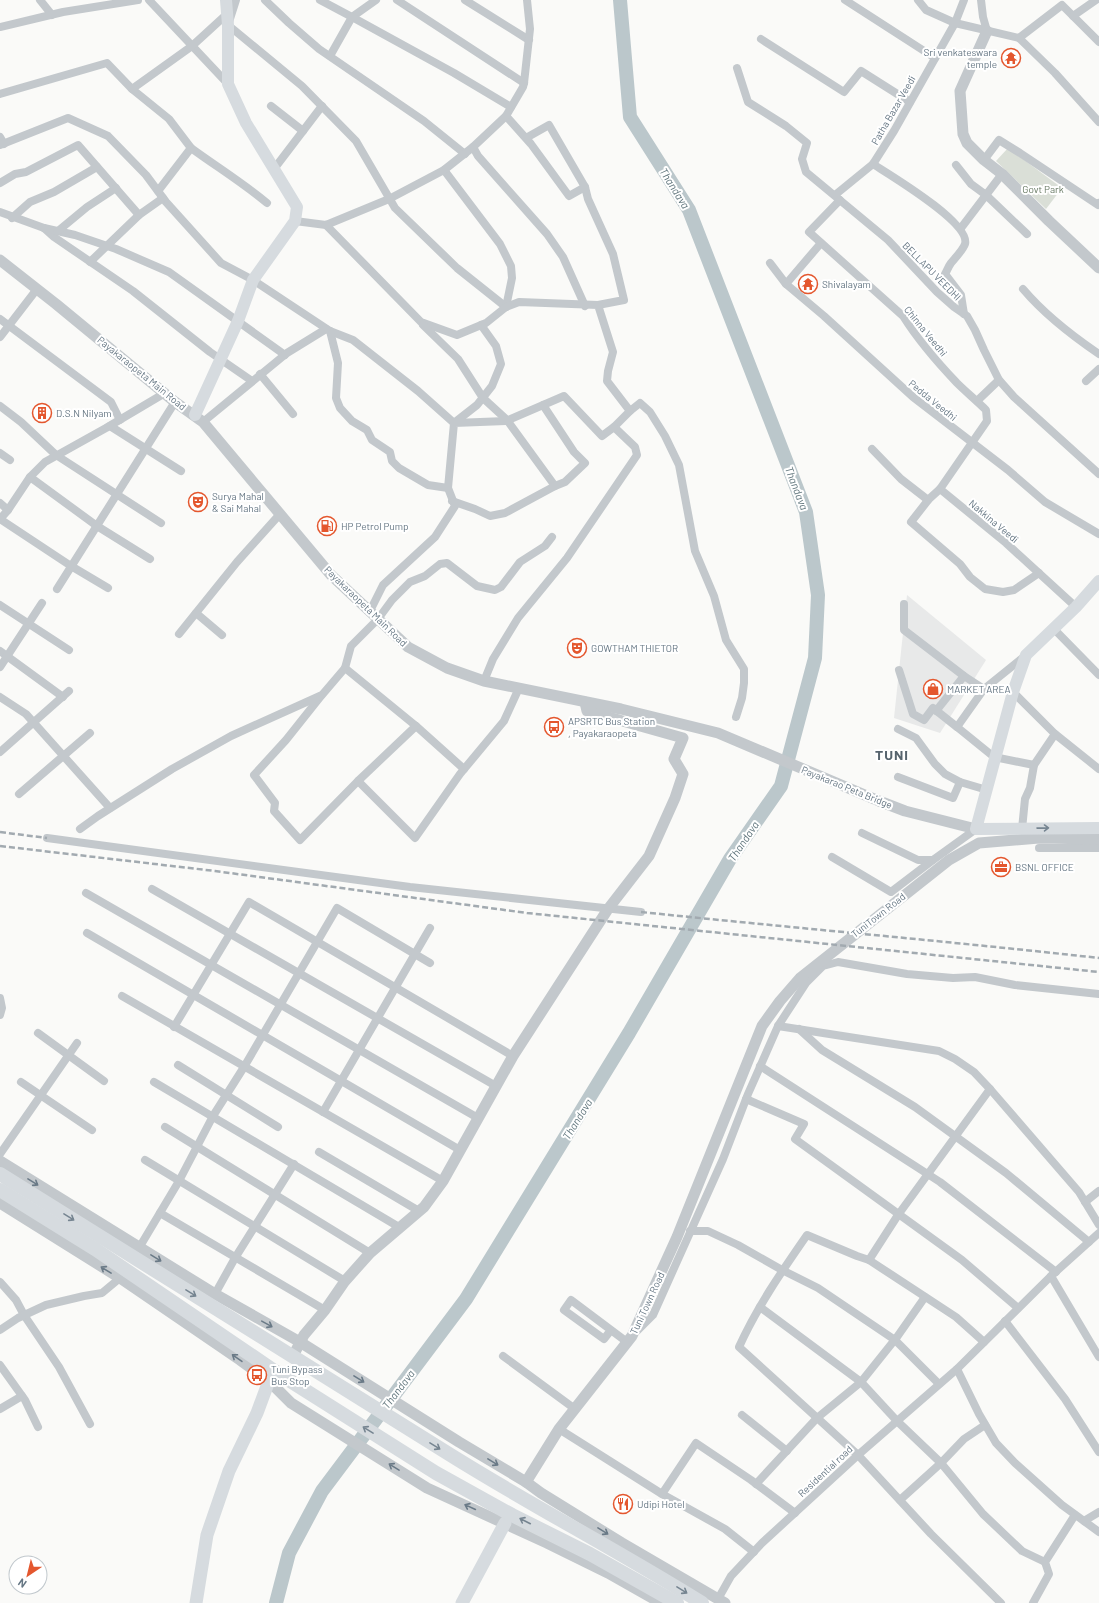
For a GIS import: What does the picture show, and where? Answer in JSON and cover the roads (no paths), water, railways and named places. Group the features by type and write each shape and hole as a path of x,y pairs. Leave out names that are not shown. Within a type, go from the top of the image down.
{"highway":[{"path":"0,1174 450,1455 556,1518 662,1578 702,1603"},
{"path":"0,1190 95,1249 271,1376 306,1391 436,1473 512,1515 590,1554 677,1603"}],"main road":[{"path":"199,419 221,359 238,321 253,280 295,221 297,207 246,123 228,84 228,19 226,0"},
{"path":"1099,581 1076,607 1026,655 1013,692 1011,704 994,757 987,790 976,828 1099,828"},
{"path":"196,1603 207,1535 229,1471 256,1413 271,1376"},
{"path":"462,1603 505,1524"}],"street":[{"path":"40,0 52,15"},
{"path":"0,27 113,2 138,0"},
{"path":"148,0 228,84"},
{"path":"132,89 228,19 236,0"},
{"path":"264,0 289,23 330,56 424,121 465,154"},
{"path":"320,0 454,73 511,107"},
{"path":"330,56 352,17 376,0"},
{"path":"397,0 524,83"},
{"path":"464,0 529,40"},
{"path":"295,221 326,225 389,199 444,170 465,154 506,116 524,83 530,29 527,0"},
{"path":"845,0 935,58"},
{"path":"918,0 926,10 955,24 1019,38 1055,74 1099,122"},
{"name":"Patha Bazar Veedi","path":"837,198 873,164 955,24 964,0"},
{"path":"982,0 983,17 987,31 960,91 963,134 967,143 984,160 1002,174 1099,268"},
{"path":"1073,16 1096,0"},
{"path":"1019,38 1062,5 1099,42"},
{"path":"228,19 302,86 356,141 394,208 457,268 506,307"},
{"path":"761,39 844,92 861,71 910,102"},
{"path":"0,94 107,63 132,89 169,119 191,148 224,172 247,186 267,203"},
{"name":"BELLAPU VEEDHI","path":"737,68 748,102 786,126 807,143 802,159 806,172 888,240 932,287 964,314 975,330 999,380 1014,398 1099,474"},
{"path":"271,106 303,131"},
{"path":"274,168 322,106"},
{"path":"506,116 526,138 569,196 585,187"},
{"path":"2,142 68,118 108,136 146,175 161,195 221,263 253,280 328,330 353,340 418,391 454,423 508,420 564,396 602,436 614,428 640,403 650,412 665,436 679,465 695,551 714,596 726,640 744,668 742,698 736,717"},
{"path":"421,322 457,335 486,323 506,307 519,302 585,306 624,300 613,254 588,199 585,187 549,125 526,138"},
{"path":"984,160 999,140 1098,205 1099,203"},
{"path":"0,183 16,174 26,172 78,145 139,216"},
{"path":"473,147 478,156 547,234 563,257 585,306"},
{"path":"90,262 161,195 191,148"},
{"path":"873,164 899,180 945,213 961,228 965,237 965,244 945,274 961,295 964,314"},
{"path":"956,166 971,184 986,195 1027,234"},
{"path":"12,218 30,202 54,192 97,167"},
{"path":"444,170 500,244 511,266 512,278 506,307"},
{"path":"961,228 1002,174"},
{"path":"58,231 87,207 116,188"},
{"name":"Chinna Veedhi","path":"837,198 809,232 903,316 914,333 938,363 986,410 987,420 972,442"},
{"path":"0,212 12,218 107,246 169,272 285,355"},
{"path":"326,225 458,359 483,398 508,420 555,486"},
{"path":"44,228 54,238 133,291 252,381"},
{"path":"786,284 821,244"},
{"name":"Payakaraopeta Main Road","path":"0,260 175,402 199,419 331,575 408,647 447,668 484,681 621,709 721,735"},
{"name":"Pedda Veedhi","path":"770,263 786,284 824,316 913,397 1008,470 1045,502 1099,534"},
{"path":"0,337 37,289"},
{"path":"1023,289 1037,305 1067,332 1099,354"},
{"path":"598,305 613,352 607,381 630,411"},
{"path":"0,320 111,402 120,420"},
{"path":"374,615 383,585 434,537 454,506 448,488 454,423 477,405 483,398 492,386 501,364 496,346 480,325"},
{"path":"199,419 285,355 328,330"},
{"path":"328,330 338,362 336,398 340,408 352,421 367,430 372,440 390,452 392,461 399,468 428,485 448,488"},
{"path":"1086,381 1099,369"},
{"path":"260,374 293,414"},
{"path":"977,401 999,380"},
{"path":"108,588 71,566 0,519 8,510 30,477 45,462 165,393"},
{"path":"57,588 175,402"},
{"path":"452,500 475,508 490,516 505,513 565,482 585,463 574,452 543,405"},
{"path":"0,406 21,422 56,455 161,523"},
{"path":"110,426 181,471"},
{"path":"484,681 493,659 518,618 567,558 637,456 635,447 614,428"},
{"path":"972,442 940,489 928,500 911,522 960,564 970,577 985,589 1003,592 1014,590 1039,573"},
{"path":"872,449 901,480 928,500"},
{"path":"0,452 10,460"},
{"path":"30,477 97,526 150,559"},
{"name":"Nakkina Veedi","path":"940,489 1006,543 1076,607"},
{"path":"0,503 8,510"},
{"path":"179,634 237,562 280,514"},
{"path":"416,726 358,781 300,840 274,811 275,803 254,775 286,740 345,668 351,646 374,615 410,582 425,576 440,564 447,563 477,586 495,590 501,587 520,562 545,546 552,537"},
{"path":"0,667 42,603"},
{"path":"904,604 904,630 964,676 984,689"},
{"path":"0,605 69,650"},
{"path":"196,613 222,635"},
{"path":"1053,628 1099,675"},
{"path":"0,651 66,694 34,724 0,752"},
{"path":"957,727 984,689 1026,655"},
{"path":"345,668 416,726 464,769"},
{"path":"899,670 914,714 924,720 933,708 994,757 1034,765"},
{"path":"936,711 964,676"},
{"path":"358,781 415,838 464,769 504,721 519,688"},
{"path":"1013,692 1055,734 1099,769"},
{"path":"80,829 110,808 172,769 231,736 322,695"},
{"path":"0,698 26,714 110,808"},
{"path":"293,1356 300,1342 345,1281 370,1253 398,1227 424,1207 443,1181 513,1056 608,909 649,856 675,798 683,774 674,759 683,738 587,711 585,702"},
{"path":"898,729 916,738 935,764 945,774 960,782 987,790"},
{"path":"19,794 90,732"},
{"path":"1022,828 1024,799 1030,788 1034,765 1055,734"},
{"name":"Payakarao Peta Bridge","path":"721,735 905,811 976,828"},
{"path":"898,777 952,798 960,782"},
{"path":"832,857 891,892 976,828"},
{"path":"862,833 918,860 933,860"},
{"path":"47,838 410,887 641,912"},
{"name":"TuniTown Road","path":"731,1104 762,1026 780,1001 800,978 949,860 979,843 1039,838 1099,839"},
{"path":"1039,848 1099,848"},
{"path":"152,889 496,1086"},
{"path":"86,893 478,1118"},
{"path":"174,1027 249,902 513,1056"},
{"path":"139,1248 179,1181 213,1116 244,1067 337,908 430,963"},
{"path":"323,1112 430,928"},
{"path":"87,933 460,1150"},
{"path":"610,1330 604,1339 564,1310 571,1300 610,1330 630,1339 653,1315 723,1159 746,1098 778,1026 806,983 823,966 838,962 907,974 953,978 975,977 1015,985 1099,994"},
{"path":"122,996 443,1181"},
{"path":"0,998 2,1008 0,1015"},
{"path":"778,1026 939,1051 955,1058 974,1072 990,1089 1079,1192 1099,1225"},
{"path":"799,1029 822,1050 915,1107 1006,1173 1089,1242"},
{"path":"38,1033 104,1081"},
{"path":"0,1154 77,1043"},
{"path":"178,1065 278,1127"},
{"path":"760,1066 928,1174 1053,1274 1099,1357"},
{"path":"21,1082 92,1130"},
{"path":"154,1082 398,1227"},
{"path":"869,1260 898,1215 990,1089"},
{"path":"746,1098 804,1124 795,1139 962,1260 1018,1308"},
{"name":"Tuni Town Road","path":"526,1482 559,1429 630,1339 677,1237 731,1104"},
{"path":"165,1127 370,1253"},
{"path":"319,1152 419,1211"},
{"path":"145,1160 345,1281"},
{"path":"0,1162 215,1294 300,1342 622,1543 721,1601"},
{"path":"215,1294 235,1258 294,1164"},
{"path":"1085,1202 1099,1191"},
{"path":"0,1203 120,1278 240,1360 271,1376 291,1403 427,1488 603,1571 661,1603"},
{"path":"160,1213 325,1310"},
{"path":"690,1231 708,1231 738,1244 782,1270 818,1288 895,1340 938,1384"},
{"name":"Residential road","path":"721,1601 731,1576 754,1552 858,1455 957,1369 1053,1274 1099,1233"},
{"path":"984,1342 956,1318 869,1260 806,1235 782,1270 748,1327 739,1347 858,1455 947,1550 1001,1603"},
{"path":"0,1330 24,1315 46,1305 102,1293 120,1278"},
{"path":"0,1282 16,1300 24,1315 59,1367 90,1424"},
{"path":"756,1484 817,1418 861,1382 895,1340 925,1297"},
{"path":"760,1307 861,1382 897,1421 940,1463 983,1514 1022,1551 1045,1562 1049,1574 1033,1603"},
{"path":"1005,1321 1065,1399 1099,1452"},
{"path":"503,1356 575,1409"},
{"path":"0,1365 22,1396 38,1427"},
{"path":"957,1369 985,1425 996,1442 1015,1463 1062,1506 1099,1532"},
{"path":"0,1409 22,1396"},
{"path":"742,1415 787,1451"},
{"path":"900,1500 964,1439 985,1425"},
{"path":"559,1429 662,1494 724,1529 754,1552"},
{"path":"662,1494 696,1443 795,1513"},
{"path":"1084,1521 1099,1512"},
{"path":"1045,1562 1076,1515"}],"waterway":[{"name":"Thandava","path":"276,1603 289,1553 322,1491 466,1299 629,1033 730,859 781,786 815,658 818,595 806,512 689,210 630,117 620,0"}],"railway":[{"path":"0,832 47,838"},
{"path":"0,846 215,871 527,913 1099,972"},
{"path":"641,912 1099,958"}],"place":[{"name":"Sri venkateswara temple","path":"1011,58"},
{"name":"Shivalayam","path":"808,284"},
{"name":"D.S.N Nilyam","path":"42,413"},
{"name":"Surya Mahal & Sai Mahal","path":"198,502"},
{"name":"HP Petrol Pump","path":"327,526"},
{"name":"GOWTHAM THIETOR","path":"577,648"},
{"name":"MARKET AREA","path":"933,689"},
{"name":"APSRTC Bus Station , Payakaraopeta","path":"554,727"},
{"name":"BSNL OFFICE","path":"1001,867"},
{"name":"Tuni Bypass Bus Stop","path":"257,1375"},
{"name":"Udipi Hotel","path":"623,1504"}],"district":[{"name":"TUNI","path":"892,754"}],"park label":[{"name":"Govt Park","path":"1043,189"}]}
